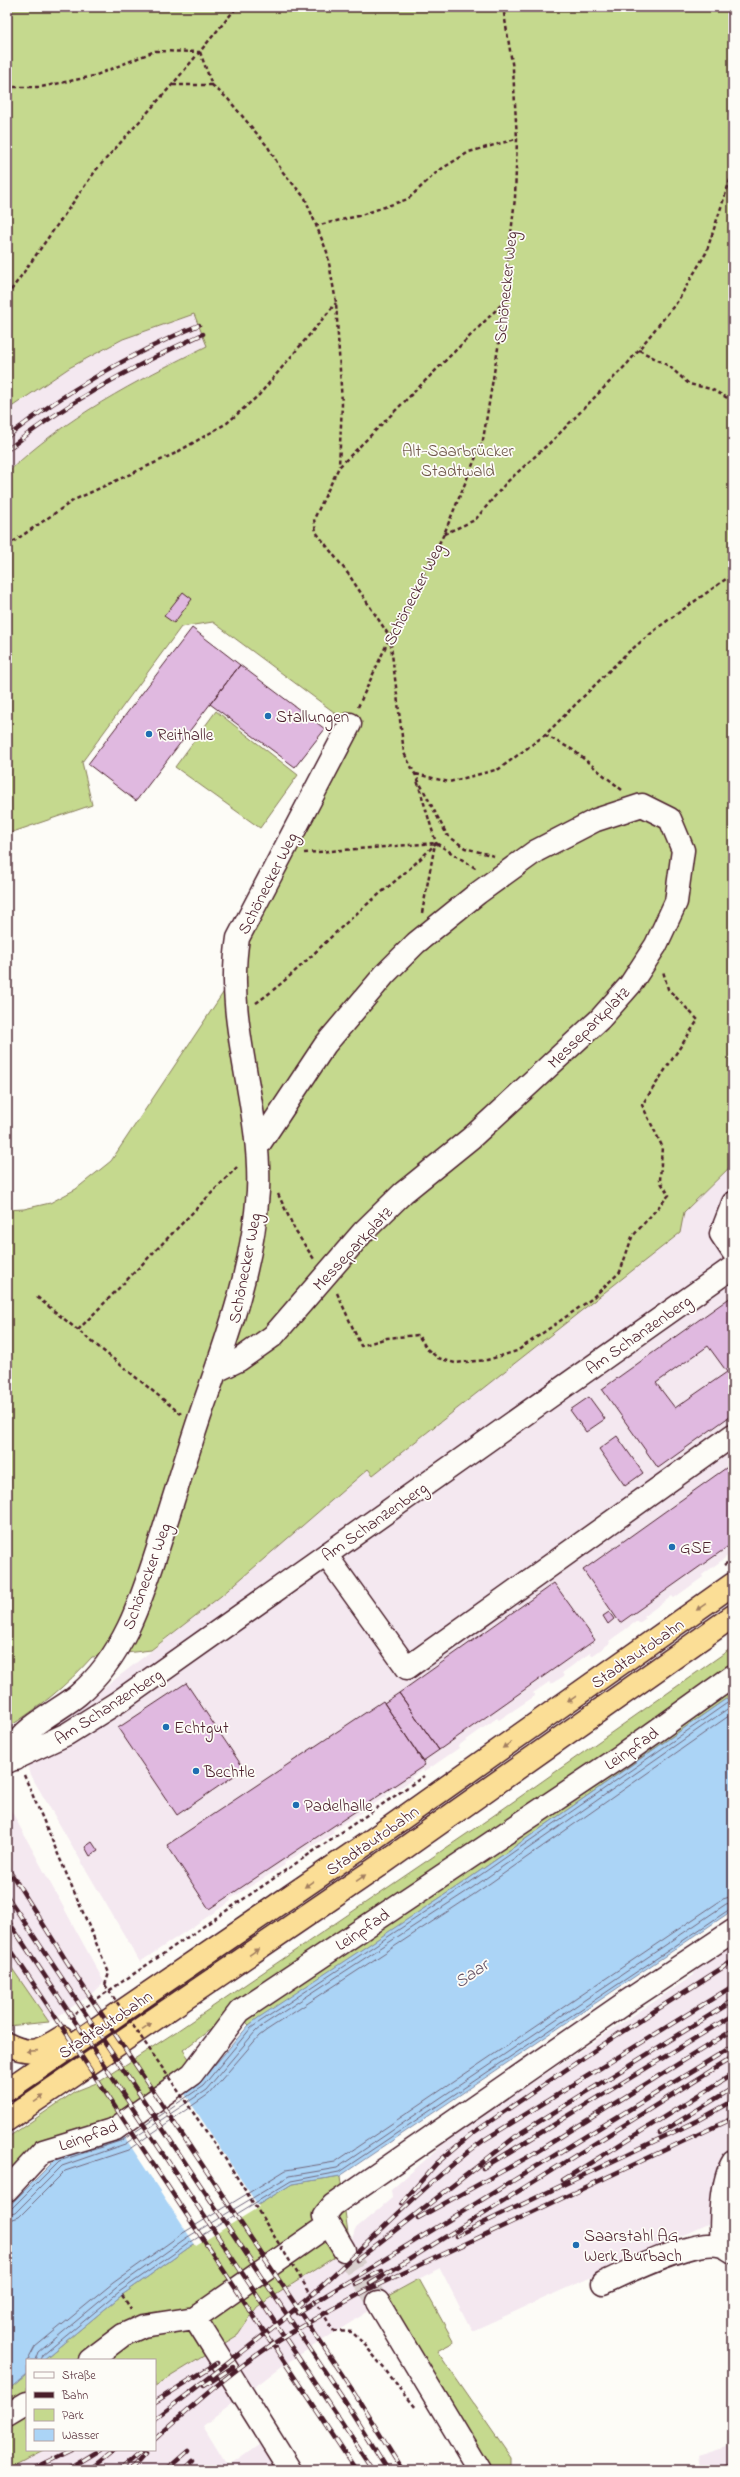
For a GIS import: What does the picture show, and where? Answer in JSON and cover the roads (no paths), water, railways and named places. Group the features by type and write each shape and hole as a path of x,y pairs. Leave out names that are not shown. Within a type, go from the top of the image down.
{"highway":[{"name":"Stadtautobahn","path":"7,2090 189,1967 733,1584"},
{"name":"Stadtautobahn","path":"7,2120 382,1864 733,1616"},
{"path":"7,2044 22,2052 38,2051 61,2038 131,1991 189,1967"}],"street":[{"name":"Schönecker Weg","path":"11,1761 16,1745 26,1733 79,1694 120,1645 145,1591 196,1427 231,1330 250,1255 257,1203 258,1146 236,1017 234,976 238,938 350,724"},
{"name":"Messeparkplatz","path":"216,1371 239,1360 272,1336 324,1276 403,1193 471,1138 600,1019 630,985 656,946 676,902 683,850 670,820 642,805 596,820 536,851 466,902 416,943 385,974 325,1045 258,1146"},
{"path":"733,1203 720,1234 733,1252"},
{"name":"Am Schanzenberg","path":"11,1761 67,1734 118,1702 733,1267"},
{"path":"326,1555 407,1668 553,1553 733,1435"},
{"name":"Leinpfad","path":"7,2190 43,2151 115,2129 192,2074 240,2011 621,1756 733,1676"},
{"path":"344,2250 324,2216 333,2205 629,2000 733,1931"},
{"path":"603,2283 677,2252 691,2248 727,2249 720,2221 722,2206 733,2162"},
{"path":"91,2359 123,2335 143,2326 194,2318 328,2224"},
{"path":"378,2302 479,2470"},
{"path":"194,2318 290,2470"},
{"path":"7,2415 26,2404"}],"water":[{"name":"Saar","path":"733,1694 733,1910 340,2176 292,2184 191,2246 122,2295 44,2359 26,2359 26,2375 7,2391 7,2208 57,2158 121,2136 200,2082 249,2025 258,2018 467,1880"}],"tunnel":[{"path":"344,2250 378,2302"}],"railway":[{"path":"7,437 29,420 75,389 148,348 199,325"},
{"path":"7,450 53,416 101,386 151,359 203,334"},
{"path":"7,1867 67,1962 353,2391 402,2470"},
{"path":"7,1896 344,2400 388,2470"},
{"path":"7,1919 373,2470"},
{"path":"7,1944 356,2470"},
{"path":"402,2203 436,2164 470,2135 617,2035 733,1961"},
{"path":"156,2418 271,2330 330,2278 438,2177 484,2140 733,1986"},
{"path":"357,2260 519,2134 733,2001"},
{"path":"483,2168 733,2015"},
{"path":"418,2218 528,2157 733,2030"},
{"path":"297,2313 733,2046"},
{"path":"370,2284 733,2057"},
{"path":"563,2180 733,2074"},
{"path":"660,2133 733,2088"},
{"path":"456,2236 699,2120 733,2101"},
{"path":"156,2438 230,2375 262,2351 334,2308 367,2290 733,2118"},
{"path":"355,2284 382,2271"},
{"path":"156,2401 217,2363"},
{"path":"204,2386 233,2367"},
{"path":"31,2470 70,2451"},
{"path":"67,2470 98,2451"},
{"path":"89,2470 113,2451"},
{"path":"120,2470 142,2451"},
{"path":"166,2470 188,2451"},
{"path":"131,2470 145,2454"},
{"path":"184,2470 193,2461"}],"place":[{"name":"Stallungen","path":"268,716"},
{"name":"Reithalle","path":"149,734"},
{"name":"GSE","path":"672,1547"},
{"name":"Echtgut","path":"166,1727"},
{"name":"Bechtle","path":"196,1771"},
{"name":"Padelhalle","path":"296,1805"},
{"name":"Saarstahl AG Werk Burbach","path":"576,2245"}],"park label":[{"name":"Alt-Saarbrücker Stadtwald","path":"458,460"}]}
